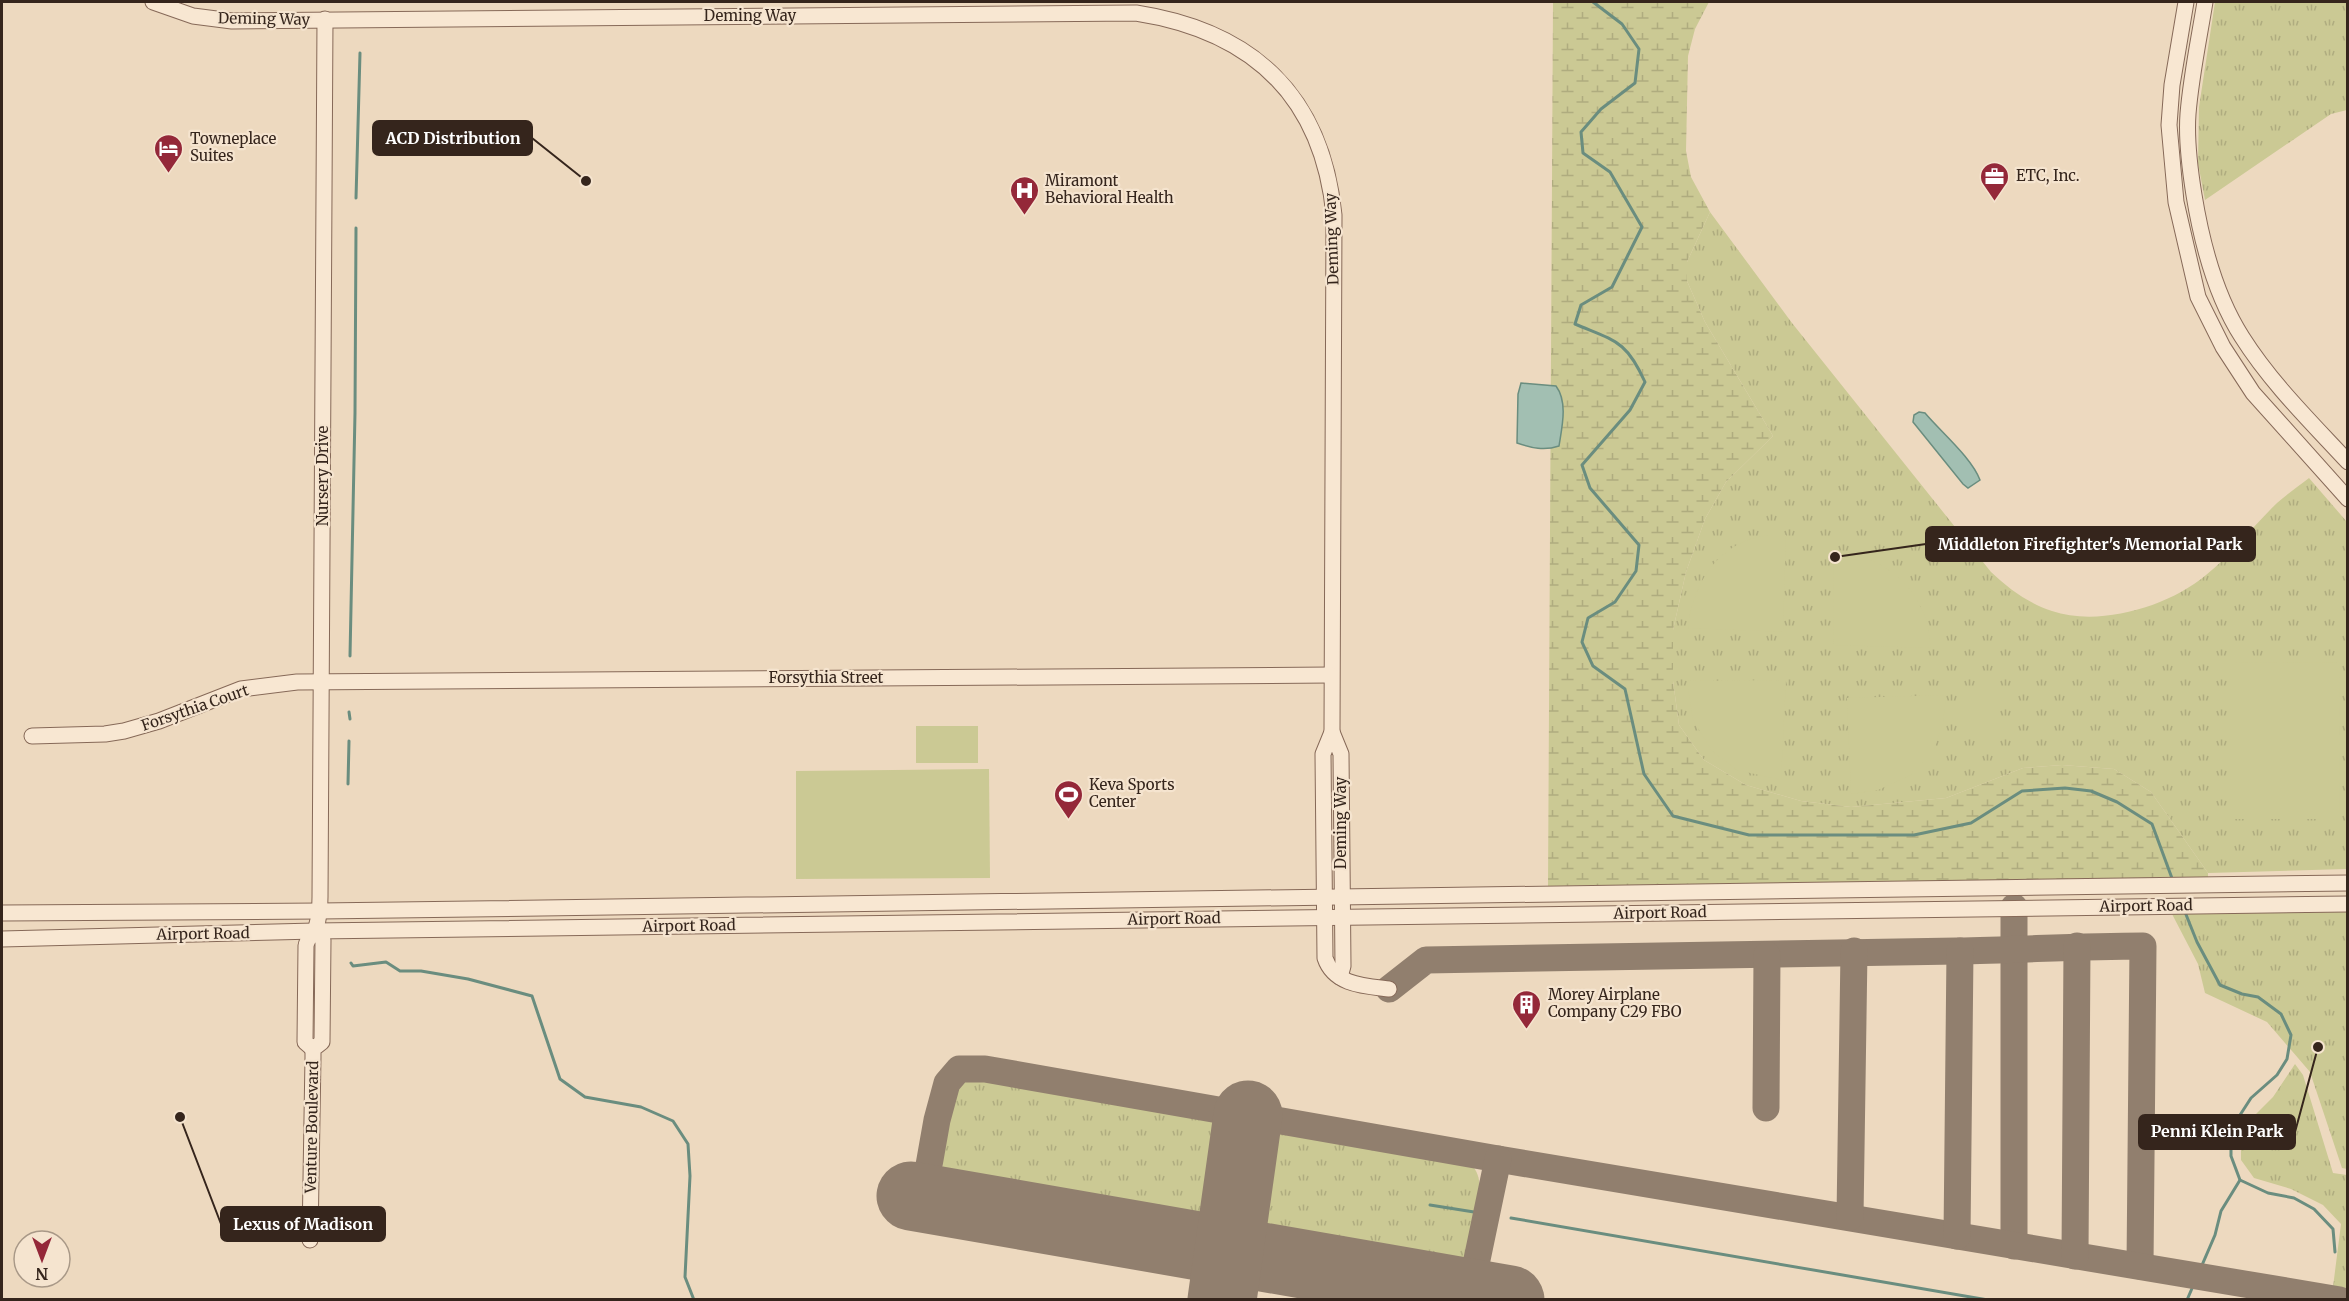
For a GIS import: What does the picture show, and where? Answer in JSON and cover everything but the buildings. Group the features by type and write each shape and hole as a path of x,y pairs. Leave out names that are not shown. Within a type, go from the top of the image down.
{"street":[{"name":"Deming Way","path":"153,2 192,16 232,21 1136,13 1188,24 1209,31 1236,45 1263,64 1288,90 1320,146 1332,190 1334,215 1331,675 1332,732 1341,754 1343,966 1340,977 1328,967 1325,958 1323,916 1323,754 1332,732"},
{"path":"2186,2 2172,85 2169,125 2176,202 2198,297 2223,346 2253,393 2348,499"},
{"path":"2205,2 2188,116 2190,172 2198,222 2208,260 2241,336 2276,383 2348,462"},
{"name":"Nursery Drive","path":"315,931 320,911 325,20"},
{"name":"Forsythia Street","path":"322,682 1331,675"},
{"name":"Forsythia Court","path":"32,735 105,734 124,731 159,721 241,689 264,685 322,682"},
{"name":"Airport Road","path":"2,913 320,911 2348,883"},
{"name":"Airport Road","path":"2,939 315,931 2348,904"},
{"name":"Venture Boulevard","path":"310,1240 313,1050 305,1042 306,940 315,931"},
{"path":"1340,977 1350,983 1389,989"}],"green space":[{"path":"1553,2 1709,2 1695,29 1688,56 1686,151 1691,177 1710,212 1687,262 1687,281 1705,322 1773,436 1726,482 1705,519 1686,572 1673,630 1673,681 1679,725 1704,760 1746,785 1801,801 1851,807 1946,798 2023,768 2062,765 2114,769 2151,792 2208,873 2208,878 1548,886"},
{"path":"2215,2 2347,2 2347,110 2331,114 2205,200 2198,163 2199,107"},
{"path":"1710,212 1792,323 1991,572 2019,595 2043,608 2091,617 2132,611 2173,596 2216,567 2277,503 2309,478 2347,522 2347,869 2208,873 2151,792 2114,769 2062,765 2023,768 1946,798 1851,807 1801,801 1746,785 1704,760 1679,725 1673,681 1673,630 1686,572 1705,519 1726,482 1773,436 1705,322 1687,281 1687,262"},
{"path":"1768,535 1786,535 1783,632 1688,628 1699,588 1713,565 1733,548 1748,540"},
{"path":"1833,549 1863,557 1899,578 1918,601 1925,616 1931,648 1834,645"},
{"path":"2230,662 2340,663 2339,819 2230,819"},
{"path":"1786,680 1781,780 1737,770 1712,751 1693,720 1687,681"},
{"path":"1961,690 1999,690 1999,736 1961,736"},
{"path":"1946,695 1943,722 1934,750 1911,775 1878,790 1851,794 1847,698"},
{"path":"916,726 978,726 978,763 916,763"},
{"path":"989,769 990,878 796,879 796,771"},
{"path":"2348,912 2347,1169 2342,1168 2310,1072 2267,1022 2205,993 2198,964 2172,914"},
{"path":"2295,1064 2303,1075 2333,1173 2347,1175 2347,1289 2333,1287 2341,1224 2323,1205 2291,1189 2254,1178 2241,1160 2241,1129 2273,1097"},
{"path":"982,1078 1215,1118 1202,1224 953,1180 944,1172 941,1159 952,1095 962,1081"},
{"path":"1272,1129 1457,1159 1470,1164 1476,1171 1480,1191 1471,1247 1467,1257 1448,1266 1257,1232"}],"shaded area":[{"path":"1521,383 1556,386 1560,392 1563,423 1559,446 1538,448 1517,443 1518,394"},
{"path":"1919,412 1925,413 1955,445 1980,480 1968,488 1963,484 1913,422 1914,415"}],"waterway":[{"path":"1593,2 1622,24 1639,49 1635,83 1601,109 1581,132 1583,153 1610,172 1642,227 1612,287 1581,305 1575,324 1618,344 1632,358 1645,382 1630,410 1582,465 1590,488 1639,545 1636,571 1615,602 1588,618 1582,642 1593,666 1625,689 1644,774 1673,816 1749,835 1914,835 1971,823 2022,791 2065,788 2091,791 2117,802 2152,824 2173,881"},
{"path":"356,198 360,53"},
{"path":"350,656 356,228"},
{"path":"349,712 350,719"},
{"path":"348,784 349,741"},
{"path":"2185,912 2197,942 2220,985 2242,994 2258,997 2281,1014 2291,1035 2287,1059 2277,1075 2251,1098 2231,1129 2231,1156 2240,1180 2268,1193 2294,1198 2314,1209 2333,1229 2335,1252"},
{"path":"351,963 353,966 386,962 400,971 421,971 468,979 532,996 560,1079 585,1097 641,1107 673,1121 688,1144 690,1176 685,1277 694,1300"},
{"path":"2187,1300 2215,1235 2221,1211 2240,1180"},
{"path":"1430,1205 1474,1212"},
{"path":"1511,1218 1988,1300"}],"taxiway":[{"path":"2014,907 2014,1246"},
{"path":"2075,1256 2077,946"},
{"path":"1389,989 1426,960 2143,946 2140,1266"},
{"path":"1850,1217 1854,951"},
{"path":"1957,1236 1960,951"},
{"path":"1766,1108 1767,955"},
{"path":"923,1199 937,1120 947,1083 959,1069 985,1069 1498,1159 2340,1300"},
{"path":"1470,1293 1498,1159"}],"runway":[{"path":"1222,1300 1248,1115"},
{"path":"911,1196 1510,1300"}],"place":[{"name":"Towneplace Suites","path":"169,174"},
{"name":"ACD Distribution","path":"586,181"},
{"name":"ETC, Inc.","path":"1995,202"},
{"name":"Miramont Behavioral Health","path":"1024,216"},
{"name":"Middleton Firefighter's Memorial Park","path":"1835,557"},
{"name":"Keva Sports Center","path":"1068,820"},
{"name":"Morey Airplane Company C29 FBO","path":"1527,1030"},
{"name":"Penni Klein Park","path":"2318,1047"},
{"name":"Lexus of Madison","path":"180,1117"}]}
